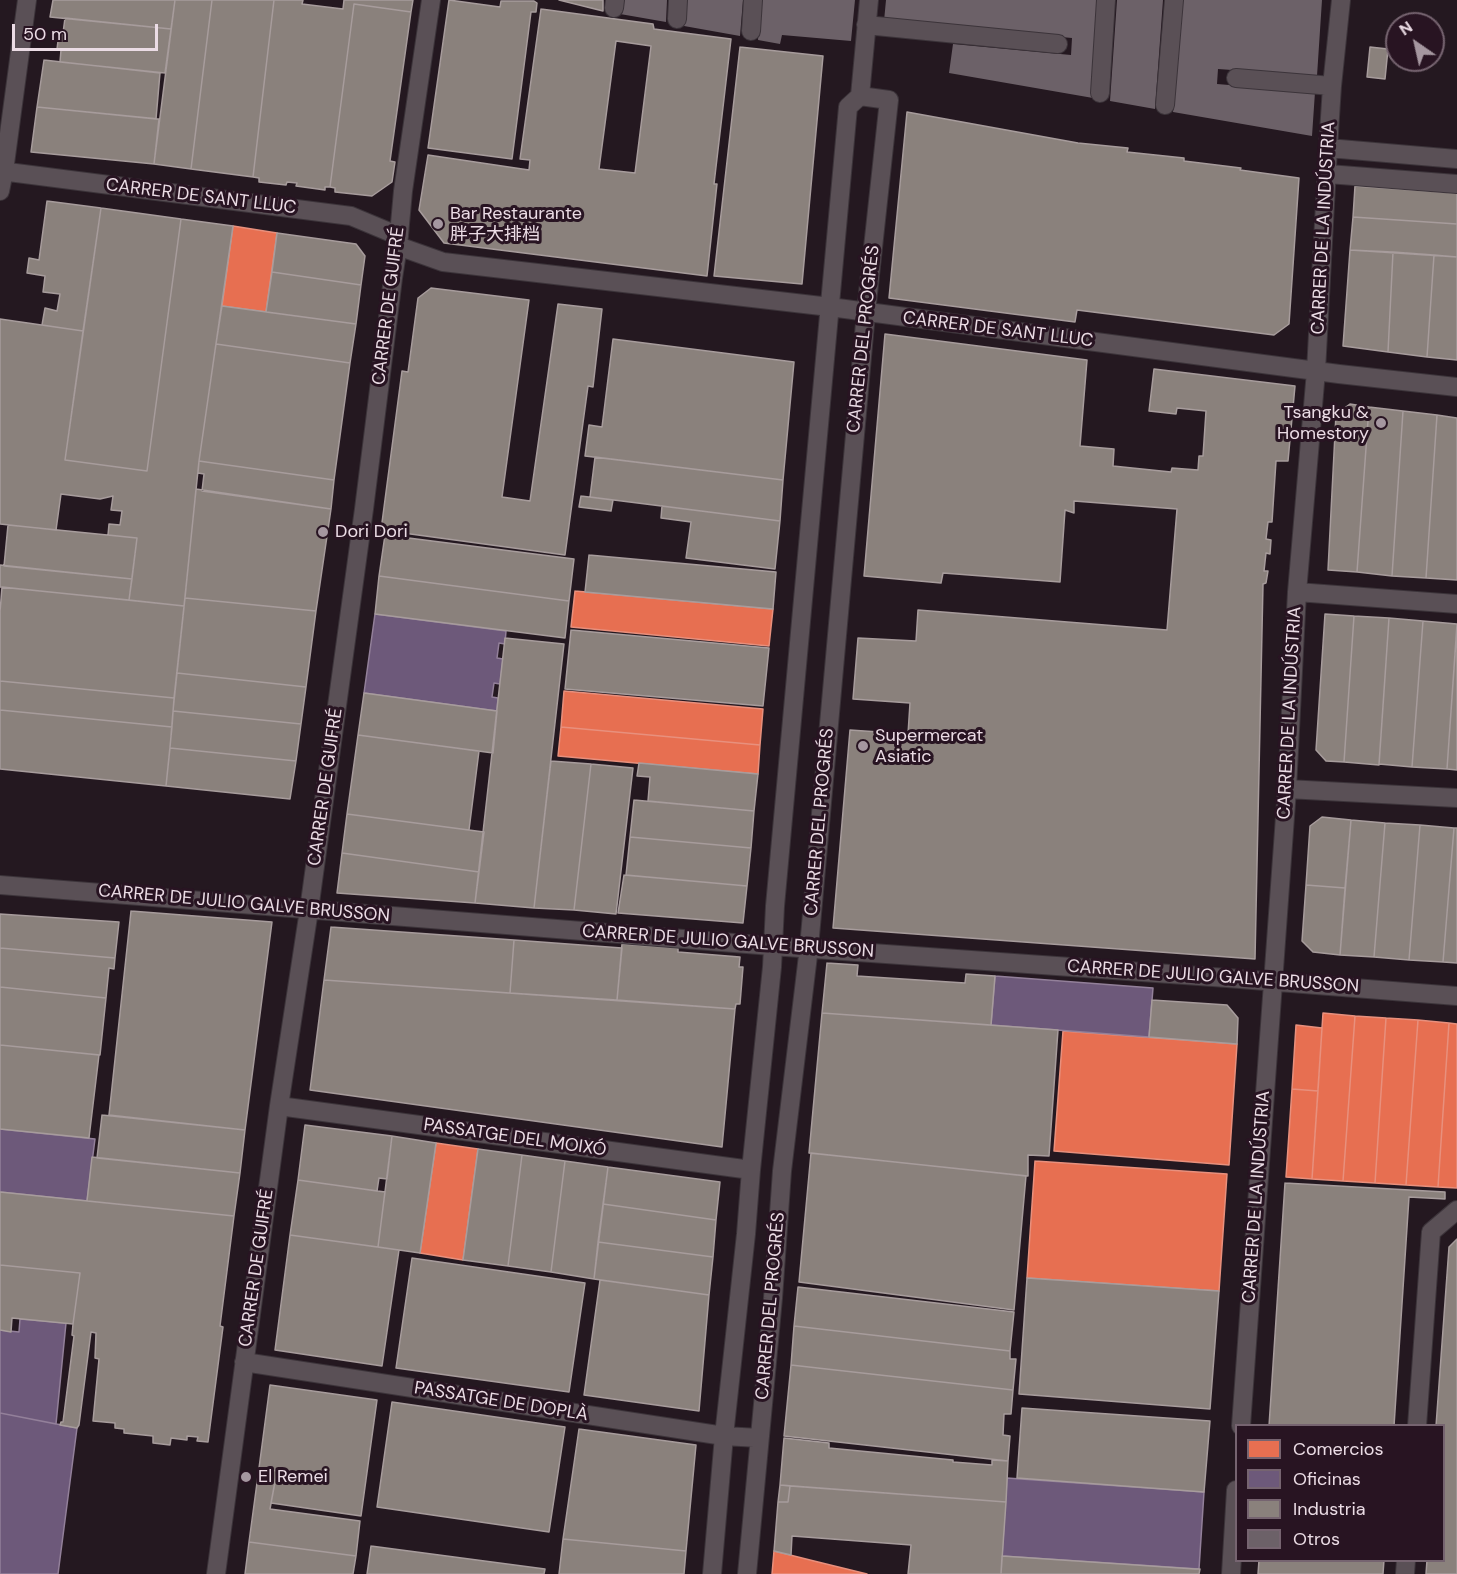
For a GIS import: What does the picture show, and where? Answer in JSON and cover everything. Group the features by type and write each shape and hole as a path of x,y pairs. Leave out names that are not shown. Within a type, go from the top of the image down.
{"street":[{"path":"0,191 27,0"},
{"name":"CARRER DE GUIFRÉ","path":"216,1574 279,1106 309,910 364,509 403,192 431,0"},
{"path":"677,19 678,0"},
{"path":"750,31 753,0"},
{"name":"CARRER DEL PROGRÉS","path":"712,1574 772,967 772,946 848,108 860,96 869,0"},
{"path":"1100,93 1107,0"},
{"path":"1165,105 1174,0"},
{"name":"CARRER DE LA INDÚSTRIA","path":"1241,1424 1287,789 1297,592 1316,371 1332,86 1341,0"},
{"path":"866,25 1058,44"},
{"path":"1236,78 1332,86"},
{"name":"CARRER DEL PROGRÉS","path":"747,1574 773,1298 782,1170 808,947 866,312 889,100 860,96"},
{"path":"1328,148 1457,159"},
{"name":"CARRER DE SANT LLUC","path":"2,171 351,216 443,262 830,307 1316,371 1457,387"},
{"path":"1328,174 1457,184"},
{"path":"1297,592 1457,604"},
{"path":"1287,789 1457,798"},
{"name":"CARRER DE JULIO GALVE BRUSSON","path":"0,885 772,946 1457,996"},
{"name":"PASSATGE DEL MOIXÓ","path":"279,1106 751,1170"},
{"path":"1417,1424 1431,1232 1457,1210"},
{"name":"PASSATGE DE DOPLÀ","path":"244,1362 724,1436 759,1438"},
{"path":"1231,1574 1235,1507"}],"building: Comercios":[{"path":"233,226 277,233 266,312 222,306"},
{"path":"575,591 773,609 769,646 571,627"},
{"path":"564,691 763,709 760,745 561,727"},
{"path":"561,727 760,745 758,774 558,756"},
{"path":"1323,1013 1355,1016 1343,1181 1312,1179"},
{"path":"1355,1016 1386,1018 1375,1183 1343,1181"},
{"path":"1386,1018 1418,1020 1406,1185 1375,1183"},
{"path":"1418,1020 1449,1023 1438,1187 1406,1185"},
{"path":"1449,1023 1457,1024 1457,1188 1438,1187"},
{"path":"1296,1025 1322,1028 1318,1091 1292,1089"},
{"path":"1063,1031 1237,1044 1229,1165 1054,1151"},
{"path":"1292,1089 1318,1091 1312,1179 1286,1177"},
{"path":"436,1143 478,1149 463,1260 420,1253"},
{"path":"1035,1161 1227,1174 1219,1291 1027,1278"},
{"path":"774,1551 814,1561 867,1574 772,1574"}],"building: Oficinas":[{"path":"375,614 506,631 505,644 499,643 497,658 503,659 500,684 494,683 492,697 498,698 497,711 364,693"},
{"path":"995,976 1153,988 1149,1037 991,1025"},
{"path":"0,1129 95,1139 87,1201 0,1192"},
{"path":"20,1319 66,1323 56,1424 0,1413 0,1330 19,1332"},
{"path":"0,1413 77,1428 58,1574 0,1574"},
{"path":"1007,1478 1204,1492 1199,1569 1002,1556"}],"building: Industria":[{"path":"53,0 175,0 171,29 50,17"},
{"path":"175,0 212,0 191,169 154,164"},
{"path":"212,0 274,0 253,177 191,169"},
{"path":"274,0 303,0 302,4 343,9 344,0 413,0 411,12 354,4 330,187 325,187 325,190 296,186 297,183 287,182 286,185 259,182 259,178 253,177"},
{"path":"449,0 500,7 501,1 534,1 537,3 536,12 531,12 512,159 428,148"},
{"path":"559,0 603,0 603,11"},
{"path":"354,4 411,12 390,161 395,162 392,182 372,196 335,192 335,188 330,187"},
{"path":"541,9 653,24 654,29 731,39 714,184 717,184 707,276 444,243 419,210 428,155 529,170 530,160 520,159","holes":["616,41 651,46 635,173 599,169"]},
{"path":"65,18 171,29 165,73 60,62 61,50 57,49 59,33 63,33"},
{"path":"740,47 823,56 802,284 714,276"},
{"path":"1370,47 1385,49 1385,79 1367,77"},
{"path":"44,60 160,73 156,119 37,107"},
{"path":"37,107 159,119 154,164 31,152"},
{"path":"907,112 1078,143 1128,148 1127,152 1184,158 1184,161 1299,178 1289,324 1274,335 1077,310 1075,322 889,298"},
{"path":"1355,186 1457,193 1457,224 1353,217"},
{"path":"47,201 101,208 83,331 42,325 45,308 57,311 60,294 43,292 45,276 27,273 29,258 39,260"},
{"path":"101,208 181,219 147,471 65,460"},
{"path":"1353,217 1457,224 1457,257 1350,250"},
{"path":"181,219 233,226 199,461 184,606 129,600 137,538 108,535 109,524 120,525 122,511 111,510 113,496 100,499 61,494 56,530 0,524 0,319 83,331 65,460 147,471"},
{"path":"277,233 356,244 365,256 361,285 272,272"},
{"path":"1350,250 1393,252 1388,352 1343,346"},
{"path":"1393,252 1434,255 1427,357 1388,352"},
{"path":"1434,255 1457,257 1457,360 1427,357"},
{"path":"272,272 361,285 356,324 266,312"},
{"path":"431,288 529,300 502,497 530,501 558,304 602,309 593,387 588,386 565,555 381,530 402,371 408,372 418,298"},
{"path":"222,306 356,324 350,363 216,344"},
{"path":"885,334 1087,360 1080,446 1114,449 1113,466 1171,472 1172,468 1198,470 1199,456 1203,456 1206,411 1177,408 1176,414 1149,411 1154,369 1295,386 1288,461 1276,461 1272,522 1268,522 1266,539 1271,540 1270,554 1266,553 1264,571 1268,571 1266,583 1263,584 1255,959 833,928 850,730 908,734 910,703 853,699 858,638 916,641 918,610 1167,630 1177,509 1074,501 1074,513 1065,510 1060,582 943,573 941,583 864,576"},
{"path":"613,339 794,362 783,480 585,456 589,425 602,427"},
{"path":"216,344 350,363 334,480 199,461"},
{"path":"1350,404 1369,407 1357,572 1328,570 1336,414"},
{"path":"1369,407 1403,411 1392,576 1357,572"},
{"path":"1403,411 1437,415 1426,578 1392,576"},
{"path":"1437,415 1457,418 1457,580 1426,578"},
{"path":"595,457 783,480 780,521 590,497"},
{"path":"199,461 334,480 331,509 202,491 204,474 198,473"},
{"path":"196,489 331,509 316,611 185,598"},
{"path":"581,496 613,500 611,511 579,507"},
{"path":"662,506 780,521 775,569 686,558 691,522 661,518"},
{"path":"8,525 137,538 132,579 4,566"},
{"path":"385,535 574,559 569,601 379,576"},
{"path":"589,555 776,572 773,609 585,592"},
{"path":"0,565 132,579 129,600 0,587"},
{"path":"379,576 569,601 565,638 375,614"},
{"path":"2,587 184,606 174,698 0,681"},
{"path":"185,598 316,611 306,687 177,673"},
{"path":"1325,614 1354,616 1344,762 1326,761 1316,750"},
{"path":"1354,616 1389,618 1379,765 1344,762"},
{"path":"1389,618 1423,621 1412,767 1379,764"},
{"path":"1423,621 1457,624 1447,769 1412,767"},
{"path":"1457,626 1457,770 1447,769"},
{"path":"571,630 769,648 763,706 565,689"},
{"path":"505,638 564,644 534,908 475,903"},
{"path":"177,673 306,687 301,724 173,711"},
{"path":"0,681 174,698 172,727 0,710"},
{"path":"364,693 497,711 493,753 358,735"},
{"path":"0,710 172,727 166,786 0,769"},
{"path":"173,711 301,724 296,761 170,748"},
{"path":"358,735 479,751 469,830 347,814"},
{"path":"170,748 296,761 290,799 166,786"},
{"path":"551,761 591,764 574,910 534,908"},
{"path":"639,763 758,774 754,811 648,801 650,777 637,776"},
{"path":"591,764 633,768 616,914 574,910"},
{"path":"634,800 754,811 751,848 630,837"},
{"path":"347,814 484,832 479,872 342,853"},
{"path":"1322,817 1351,820 1345,888 1306,885 1310,826"},
{"path":"1351,820 1385,823 1374,957 1340,955"},
{"path":"1385,823 1420,825 1409,960 1374,957"},
{"path":"1420,825 1454,828 1443,962 1409,960"},
{"path":"1454,828 1457,828 1457,963 1443,962"},
{"path":"630,837 751,848 747,886 626,875"},
{"path":"342,853 479,872 475,903 337,893"},
{"path":"624,875 747,886 743,923 618,913"},
{"path":"1306,885 1345,888 1340,955 1313,952 1302,941"},
{"path":"131,911 272,922 245,1130 109,1115"},
{"path":"0,914 119,922 115,958 0,948"},
{"path":"331,927 514,940 510,993 324,980"},
{"path":"514,940 622,948 617,1000 510,993"},
{"path":"622,944 678,948 678,952 740,957 739,967 743,967 740,1004 736,1004 735,1009 617,1000"},
{"path":"0,948 115,958 114,969 109,968 106,998 0,987"},
{"path":"827,963 858,965 857,976 965,983 966,974 995,976 991,1025 822,1013"},
{"path":"324,980 735,1009 722,1147 310,1090"},
{"path":"0,987 106,998 100,1055 0,1045"},
{"path":"1152,1000 1227,1005 1238,1018 1237,1044 1149,1037"},
{"path":"822,1013 1058,1030 1049,1156 1028,1155 1028,1176 809,1153"},
{"path":"0,1045 99,1055 89,1138 0,1129"},
{"path":"102,1115 245,1130 240,1173 97,1158"},
{"path":"305,1125 392,1136 387,1179 379,1178 377,1191 298,1180"},
{"path":"392,1136 436,1143 420,1253 378,1247"},
{"path":"478,1149 522,1155 508,1266 463,1260"},
{"path":"811,1153 1026,1176 1014,1310 799,1282"},
{"path":"522,1155 565,1161 551,1272 508,1266"},
{"path":"92,1157 240,1173 234,1216 87,1201"},
{"path":"565,1161 608,1167 594,1279 551,1272"},
{"path":"608,1167 720,1182 716,1220 603,1204"},
{"path":"298,1180 385,1192 378,1247 290,1235"},
{"path":"1285,1183 1445,1192 1445,1199 1409,1197 1394,1424 1269,1424"},
{"path":"0,1192 234,1216 208,1442 197,1441 198,1437 187,1436 187,1440 171,1438 170,1445 153,1443 153,1436 124,1433 124,1429 115,1428 115,1423 93,1421 99,1359 95,1358 96,1333 91,1332 79,1425 77,1428 60,1425 63,1422 80,1273 0,1265"},
{"path":"603,1204 716,1220 713,1257 598,1242"},
{"path":"290,1235 399,1250 382,1366 275,1350"},
{"path":"1457,1239 1457,1574 1426,1574 1427,1562 1445,1562 1445,1424 1436,1424 1449,1247"},
{"path":"598,1242 713,1257 709,1295 594,1279"},
{"path":"412,1258 585,1283 569,1392 396,1368"},
{"path":"0,1265 80,1273 73,1324 12,1318 11,1332 0,1330"},
{"path":"1027,1278 1219,1291 1210,1409 1019,1394"},
{"path":"600,1280 709,1295 699,1411 584,1395"},
{"path":"798,1287 1014,1312 1010,1351 794,1326"},
{"path":"794,1326 1010,1351 1010,1359 1016,1359 1013,1390 791,1365"},
{"path":"791,1365 1013,1390 1011,1414 1004,1414 1003,1435 1010,1436 1008,1461 784,1436"},
{"path":"270,1385 377,1400 361,1516 271,1503 277,1471 259,1468"},
{"path":"392,1402 565,1427 549,1532 377,1507"},
{"path":"1022,1408 1210,1421 1204,1492 1017,1478"},
{"path":"579,1429 696,1445 686,1551 563,1539"},
{"path":"784,1438 829,1443 829,1448 953,1460 953,1462 992,1465 992,1460 1008,1461 1006,1502 780,1485"},
{"path":"259,1468 277,1471 270,1509 360,1521 356,1556 249,1542"},
{"path":"780,1485 790,1486 788,1502 778,1502"},
{"path":"790,1486 1006,1502 1001,1574 908,1574 911,1545 792,1536 791,1555 774,1551 778,1502 788,1502"},
{"path":"563,1539 686,1551 684,1574 559,1574"},
{"path":"249,1542 356,1556 353,1574 245,1574"},
{"path":"371,1546 545,1569 544,1574 367,1574"},
{"path":"1002,1556 1200,1569 1199,1574 1001,1574"},
{"path":"1259,1562 1384,1562 1383,1574 1258,1574"}],"building: Otros":[{"path":"621,0 667,0 666,22 620,14"},
{"path":"686,0 743,0 740,36 684,26"},
{"path":"761,0 855,0 851,41 782,35 780,44 758,40"},
{"path":"886,0 1099,0 1093,98 949,73 953,44 1071,55 1072,38 884,21"},
{"path":"1117,0 1163,0 1155,109 1110,101"},
{"path":"1181,0 1322,0 1317,76 1218,69 1217,84 1315,92 1312,136 1173,112"}],"place":[{"name":"Bar Restaurante 胖子大排档","path":"438,224"},
{"name":"Tsangku & Homestory","path":"1381,423"},
{"name":"Dori Dori","path":"323,532"},
{"name":"Supermercat Asiatic","path":"863,746"},
{"name":"El Remei","path":"246,1477"}]}
